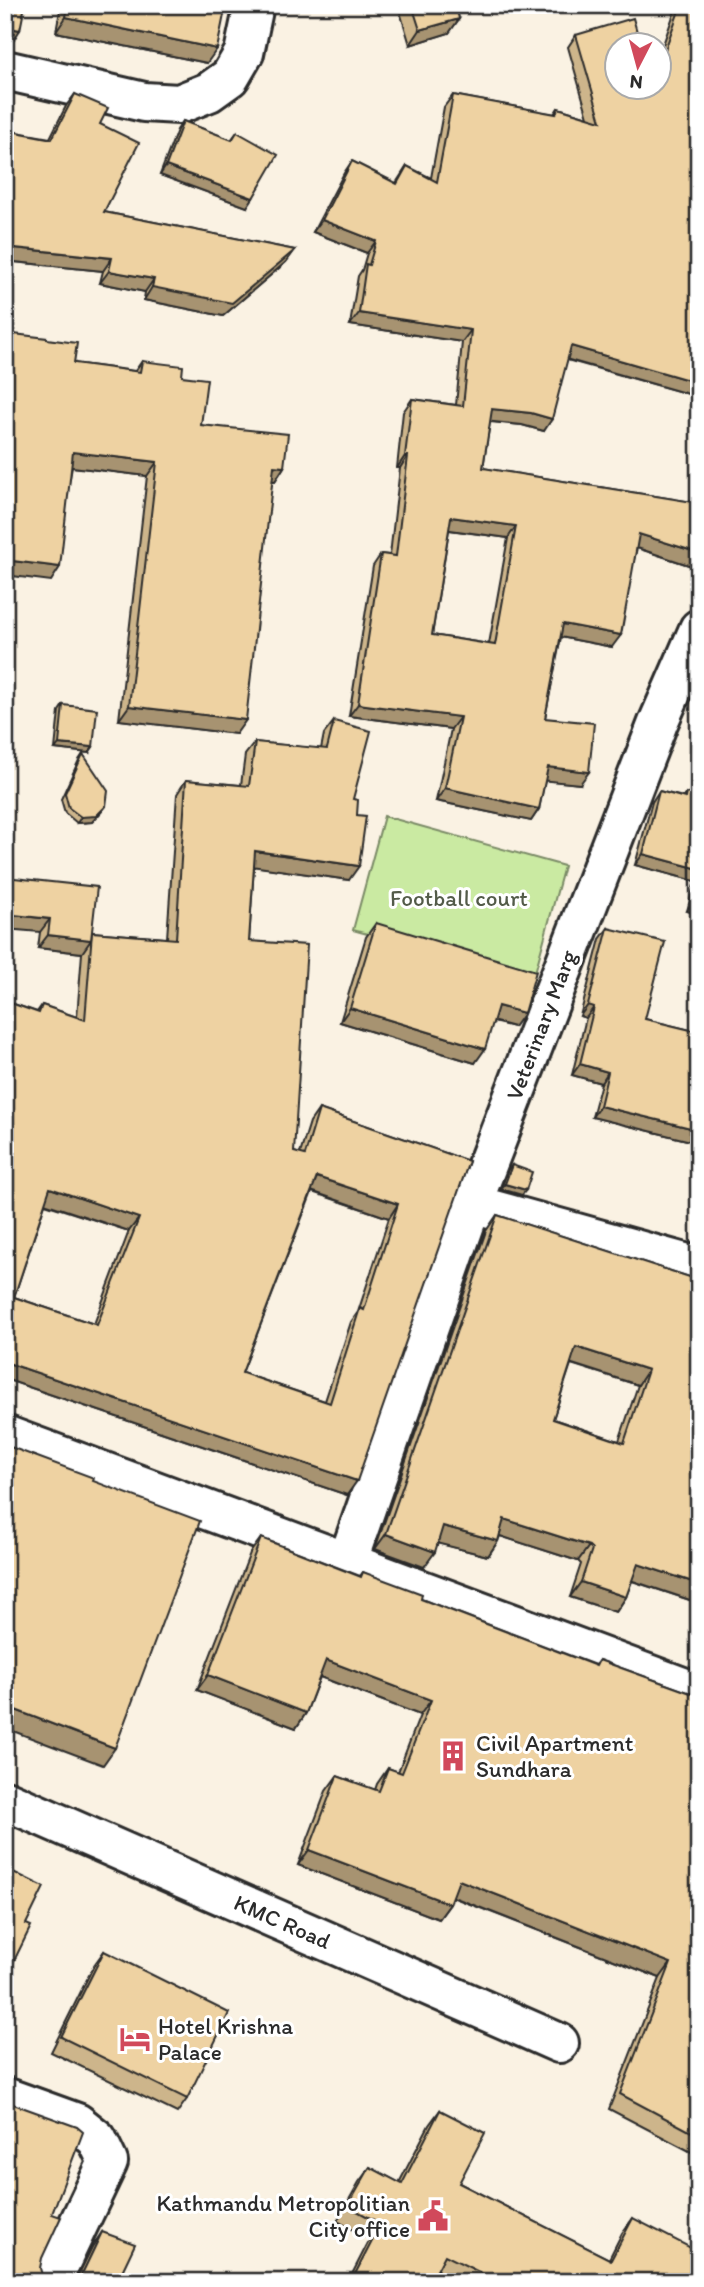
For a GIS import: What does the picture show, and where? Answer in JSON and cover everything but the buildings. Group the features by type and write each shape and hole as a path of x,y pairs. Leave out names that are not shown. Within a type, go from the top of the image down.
{"street":[{"path":"5,70 144,102 179,104 209,92 230,77 244,53 254,5"},
{"name":"Veterinary Marg","path":"348,1560 472,1204 658,723 699,629"},
{"path":"472,1204 699,1267"},
{"path":"5,1435 348,1560 699,1693"},
{"name":"KMC Road","path":"5,1800 559,2043"},
{"path":"5,2097 77,2123 97,2139 108,2162 51,2282"}],"green space":[{"name":"Football court","path":"384,816 564,866 533,980 353,930"}],"place":[{"name":"Civil Apartment Sundhara","path":"453,1756"},
{"name":"Hotel Krishna Palace","path":"135,2039"},
{"name":"Kathmandu Metropolitian City office","path":"433,2216"}]}
